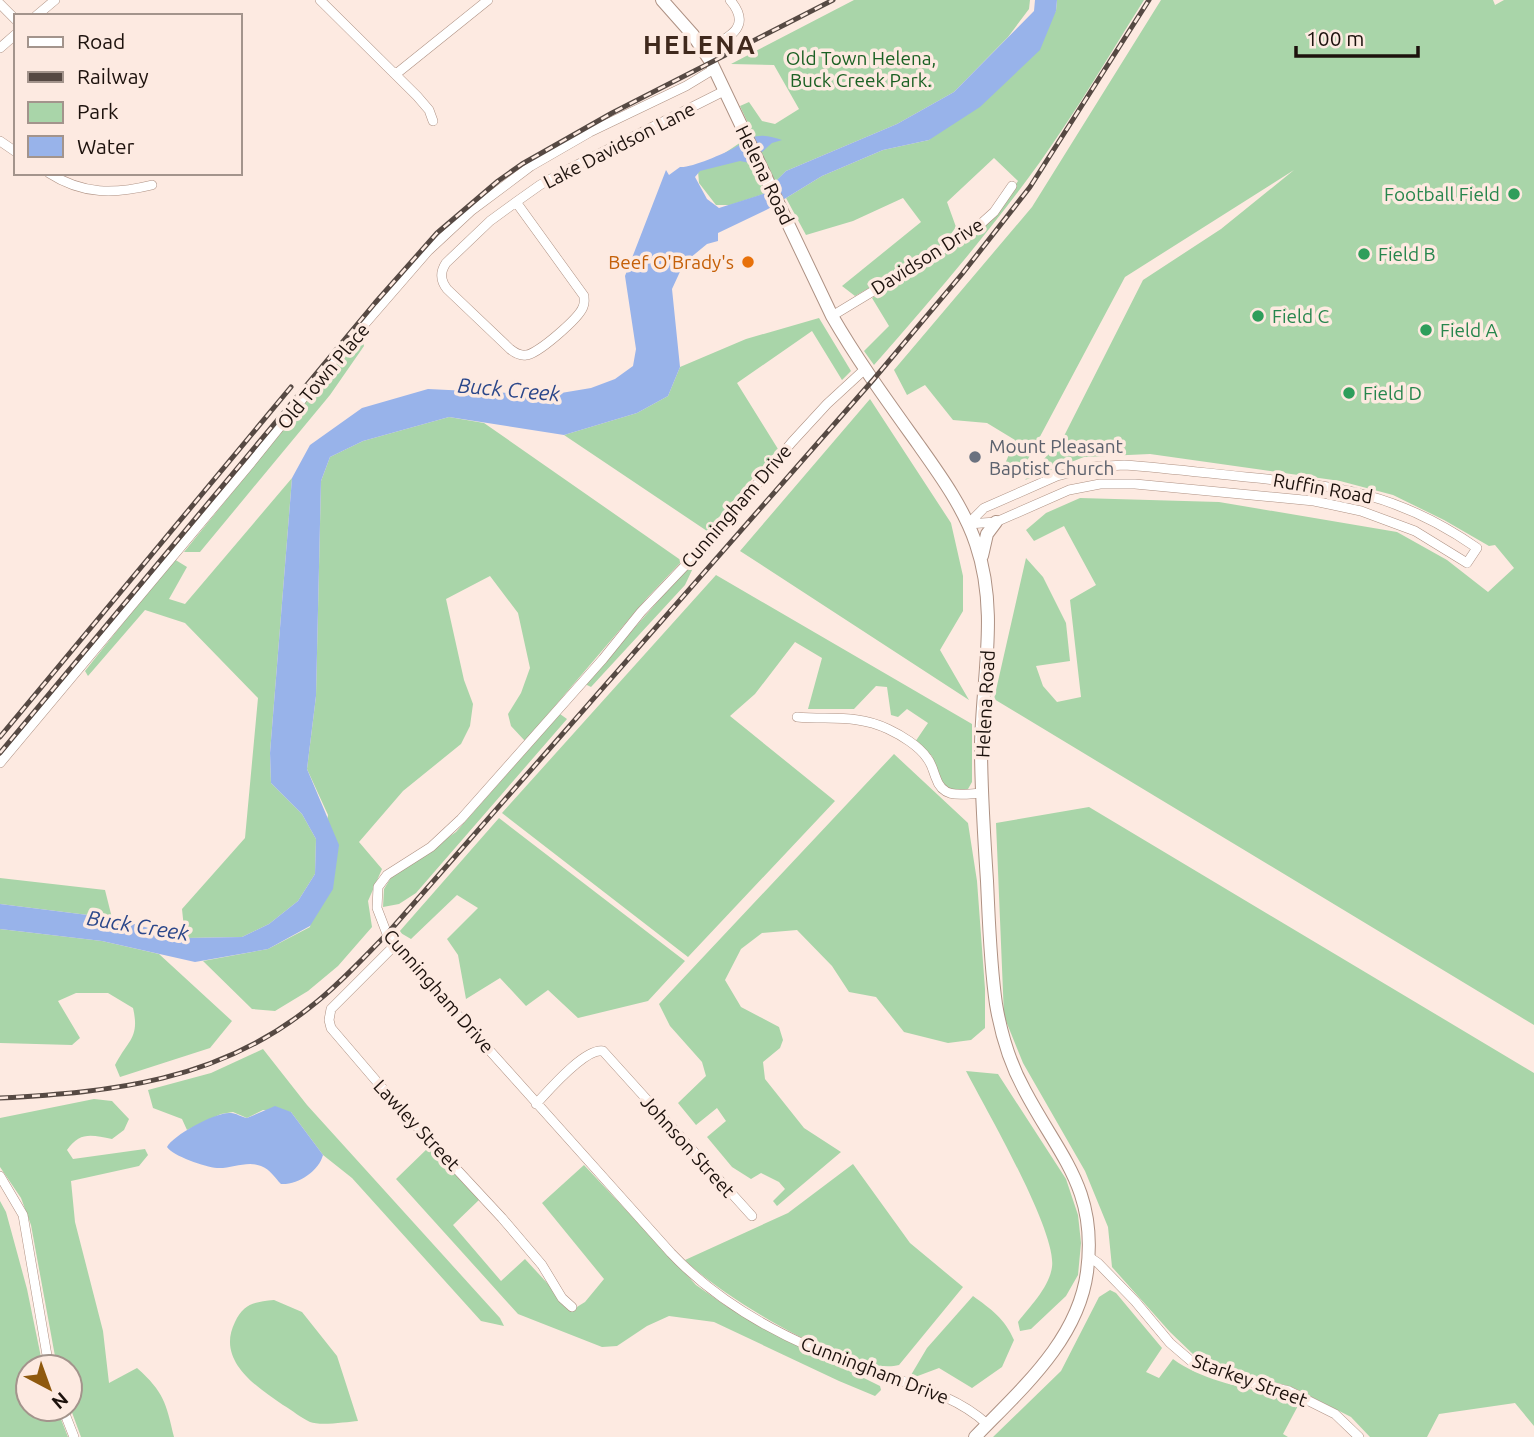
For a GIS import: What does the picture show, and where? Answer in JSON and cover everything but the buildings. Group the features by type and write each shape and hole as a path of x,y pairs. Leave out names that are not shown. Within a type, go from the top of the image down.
{"main road":[{"name":"Helena Road","path":"662,0 704,51 832,316 865,369 940,475 968,524 981,560 988,596 989,623 982,713 982,793 992,967 1000,1022 1017,1074 1069,1163 1080,1190 1088,1227 1088,1256 1085,1285 1063,1337 1030,1380 975,1437"},
{"path":"981,560 988,534 996,522"}],"street":[{"path":"38,14 55,0"},
{"path":"320,0 396,74 424,104 433,121"},
{"path":"396,74 488,0"},
{"path":"704,51 731,35 740,21 738,11 730,0"},
{"path":"0,4 14,18"},
{"path":"0,48 14,36"},
{"name":"Old Town Place","path":"0,763 337,356 428,251 471,211 531,166 600,127 686,86 714,69"},
{"name":"Lake Davidson Lane","path":"516,202 584,296 583,306 577,316 542,348 529,355 510,349 447,289 441,274 446,263 516,202 540,185 724,91"},
{"path":"52,175 59,180 97,192 124,192 152,185"},
{"name":"Davidson Drive","path":"832,316 974,230 994,212 1012,186"},
{"name":"Cunningham Drive","path":"865,369 827,404 792,442 719,530 641,612 603,659 461,819 431,847 387,875 379,887 377,908 387,934 396,945 681,1264 717,1294 776,1329 827,1354 962,1404 987,1424"},
{"name":"Ruffin Road","path":"1124,465 1317,484 1359,491 1403,506 1430,519 1477,548 1467,563 1415,531 1361,511 1314,501 1135,484 1100,484 1069,490 996,522 968,524 984,508 1057,476 1092,467 1124,465"},
{"path":"797,717 848,717 886,728 923,752 944,791 957,796 982,793"},
{"name":"Lawley Street","path":"396,945 331,1009 331,1028 396,1104 502,1218 542,1265 562,1298 572,1307"},
{"name":"Johnson Street","path":"536,1104 569,1071 597,1050 603,1051 752,1216"},
{"path":"0,1175 23,1215 47,1353"},
{"name":"Starkey Street","path":"1088,1256 1098,1262 1170,1343 1191,1361 1230,1376 1289,1391 1335,1414 1359,1437"}],"green space":[{"name":"Old Town Helena, Buck Creek Park.","path":"854,0 1030,0 1029,9 1008,37 954,92 897,124 786,171 764,194 730,205 716,205 699,183 698,171 753,134 740,106 749,102 762,121 775,124 799,109 774,65 731,64"},
{"path":"1057,0 1144,0 1067,122 1021,188 960,265 874,365 864,351 889,326 872,298 945,253 990,220 1018,181 994,158 947,202 956,227 942,246 855,296 842,286 921,222 903,198 853,221 806,235 786,198 822,176 883,150 929,140 1056,11"},
{"path":"1161,0 1493,0 1495,5 1504,0 1534,0 1534,1025 994,699 1026,558 1043,577 1066,623 1070,661 1036,666 1043,686 1057,702 1081,697 1070,600 1096,585 1064,526 1034,541 1026,530 1046,513 1080,498 1219,502 1397,532 1447,560 1488,592 1514,568 1495,545 1489,546 1393,495 1340,481 1150,454 1084,457 1025,480 1063,438 1143,280 1221,229 1294,170 1125,277 1019,476 1005,464 1015,440 987,423 953,420 925,385 907,395 894,370 1032,207"},
{"path":"819,318 851,371 842,380 812,331 737,383 778,449 707,531 564,435 637,413 668,396 680,367 746,339"},
{"path":"361,334 364,346 330,395 200,552 184,552"},
{"path":"870,399 951,523 963,576 963,611 940,650 969,700 740,551"},
{"path":"449,417 484,423 682,561 525,741 511,726 508,714 521,693 530,668 518,613 490,576 446,599 464,680 473,704 470,726 461,744 403,791 359,842 382,869 368,901 372,927 338,966 308,991 275,1011 252,1009 203,961 268,949 310,927 328,815 307,769 316,696 321,481 330,457 363,441"},
{"path":"292,478 270,753 271,783 302,814 316,839 315,874 298,901 269,924 242,937 185,938 182,909 245,838 258,698 185,623 145,610 88,676 85,671 174,559 187,567 169,599 185,604"},
{"path":"689,566 693,568 685,585 591,687 585,684"},
{"path":"716,575 972,724 972,782 968,789 953,793 945,787 932,756 915,742 928,723 907,709 898,717 891,715 887,687 876,686 854,709 808,709 822,658 795,642 755,694 730,716 835,801 688,957 502,813"},
{"path":"560,714 567,719 416,893 399,904 383,907 384,889 392,876 456,832"},
{"path":"894,754 968,823 977,881 985,989 985,1028 971,1040 948,1043 904,1032 876,997 849,992 832,966 797,930 762,933 741,949 725,980 741,1007 779,1027 783,1040 780,1048 763,1062 765,1079 804,1128 841,1152 777,1206 773,1201 785,1189 779,1182 761,1173 751,1179 732,1167 707,1137 726,1121 717,1108 696,1125 678,1103 706,1076 702,1062 670,1026 659,1004"},
{"path":"1089,807 1534,1073 1534,1426 1515,1403 1439,1414 1427,1437 1370,1437 1351,1417 1292,1387 1226,1369 1196,1357 1112,1267 1108,1227 1085,1171 1023,1063 1004,1016 996,823"},
{"path":"499,818 685,961 648,1001 578,1018 548,990 526,1006 500,978 466,999 458,955 447,939 478,908 457,895 411,939 399,932"},
{"path":"0,878 105,890 112,918 0,904"},
{"path":"0,929 102,941 159,954 232,1021 210,1048 120,1077 115,1065 132,1038 135,1018 133,1008 108,993 76,993 58,1001 80,1038 72,1045 0,1043"},
{"path":"263,1049 307,1105 500,1318 504,1326 481,1321 352,1178 323,1155 291,1112 263,1110 247,1118 233,1112 221,1114 187,1130 182,1119 153,1108 148,1090 211,1073"},
{"path":"966,1071 998,1074 1066,1179 1078,1215 1081,1243 1078,1275 1066,1296 1031,1329 1020,1331 1018,1322 1047,1282 1052,1267 1051,1250 1032,1199"},
{"path":"94,1099 112,1101 129,1119 124,1130 112,1139 82,1137 67,1150 73,1159 145,1149 148,1155 139,1166 71,1181 75,1222 103,1331 109,1383 137,1368 163,1399 174,1437 81,1437 76,1423 84,1423 84,1353 54,1353 31,1225 21,1198 0,1167 0,1118"},
{"path":"430,1146 480,1199 453,1225 501,1281 525,1259 572,1310 585,1302 604,1279 542,1203 584,1165 696,1285 769,1331 880,1386 881,1390 875,1396 714,1322 669,1316 647,1326 617,1346 602,1347 518,1314 396,1179"},
{"path":"853,1164 910,1243 963,1287 899,1365 878,1366 851,1359 787,1330 726,1293 685,1260 788,1213"},
{"path":"0,1201 6,1212 27,1289 40,1353 14,1353 14,1423 62,1423 68,1437 0,1437"},
{"path":"1110,1290 1116,1293 1162,1348 1146,1372 1159,1378 1173,1359 1218,1381 1300,1402 1283,1434 1288,1437 993,1437 1061,1371 1099,1297"},
{"path":"973,1296 1002,1320 1014,1340 1002,1367 972,1388 939,1368 915,1377 911,1375 927,1348"},
{"path":"274,1300 302,1312 337,1356 358,1421 327,1424 310,1422 261,1389 241,1371 231,1348 230,1336 235,1322 246,1307"}],"water":[{"path":"1035,0 1057,0 1056,11 1040,50 980,107 929,140 883,150 822,176 768,209 718,233 718,241 707,244 684,263 672,289 680,367 668,396 637,413 564,435 449,417 363,441 330,457 321,481 316,696 307,769 339,845 333,889 310,926 268,949 195,962 102,941 0,929 0,904 112,918 185,938 242,937 269,924 298,901 315,874 316,839 302,814 271,783 270,753 292,478 310,445 362,408 428,389 549,395 591,388 615,379 633,366 636,349 625,276 666,170 669,175 680,167 729,151 753,137 771,137 782,140 772,143 750,163 740,161 700,171 695,177 707,199 719,208 763,194 786,171 897,124 954,92 1034,11"},
{"path":"275,1106 291,1112 323,1155 312,1171 294,1182 281,1184 267,1169 256,1164 222,1168 205,1166 182,1157 167,1147 186,1130 216,1116 231,1113 247,1118"}],"railway":[{"path":"0,753 375,303 437,233 522,164 612,113 833,0"},
{"path":"0,1098 123,1086 201,1067 274,1033 340,982 387,934 873,380 962,274 1030,187 1149,0"},
{"path":"0,737 291,387"}],"place":[{"name":"Football Field","path":"1514,194"},
{"name":"Field B","path":"1364,254"},
{"name":"Beef O'Brady's","path":"748,262"},
{"name":"Field C","path":"1258,316"},
{"name":"Field A","path":"1426,330"},
{"name":"Field D","path":"1349,393"},
{"name":"Mount Pleasant Baptist Church","path":"975,457"}],"district":[{"name":"HELENA","path":"700,44"}],"water label":[{"name":"Buck Creek","path":"509,389"},
{"name":"Buck Creek","path":"138,925"}]}
